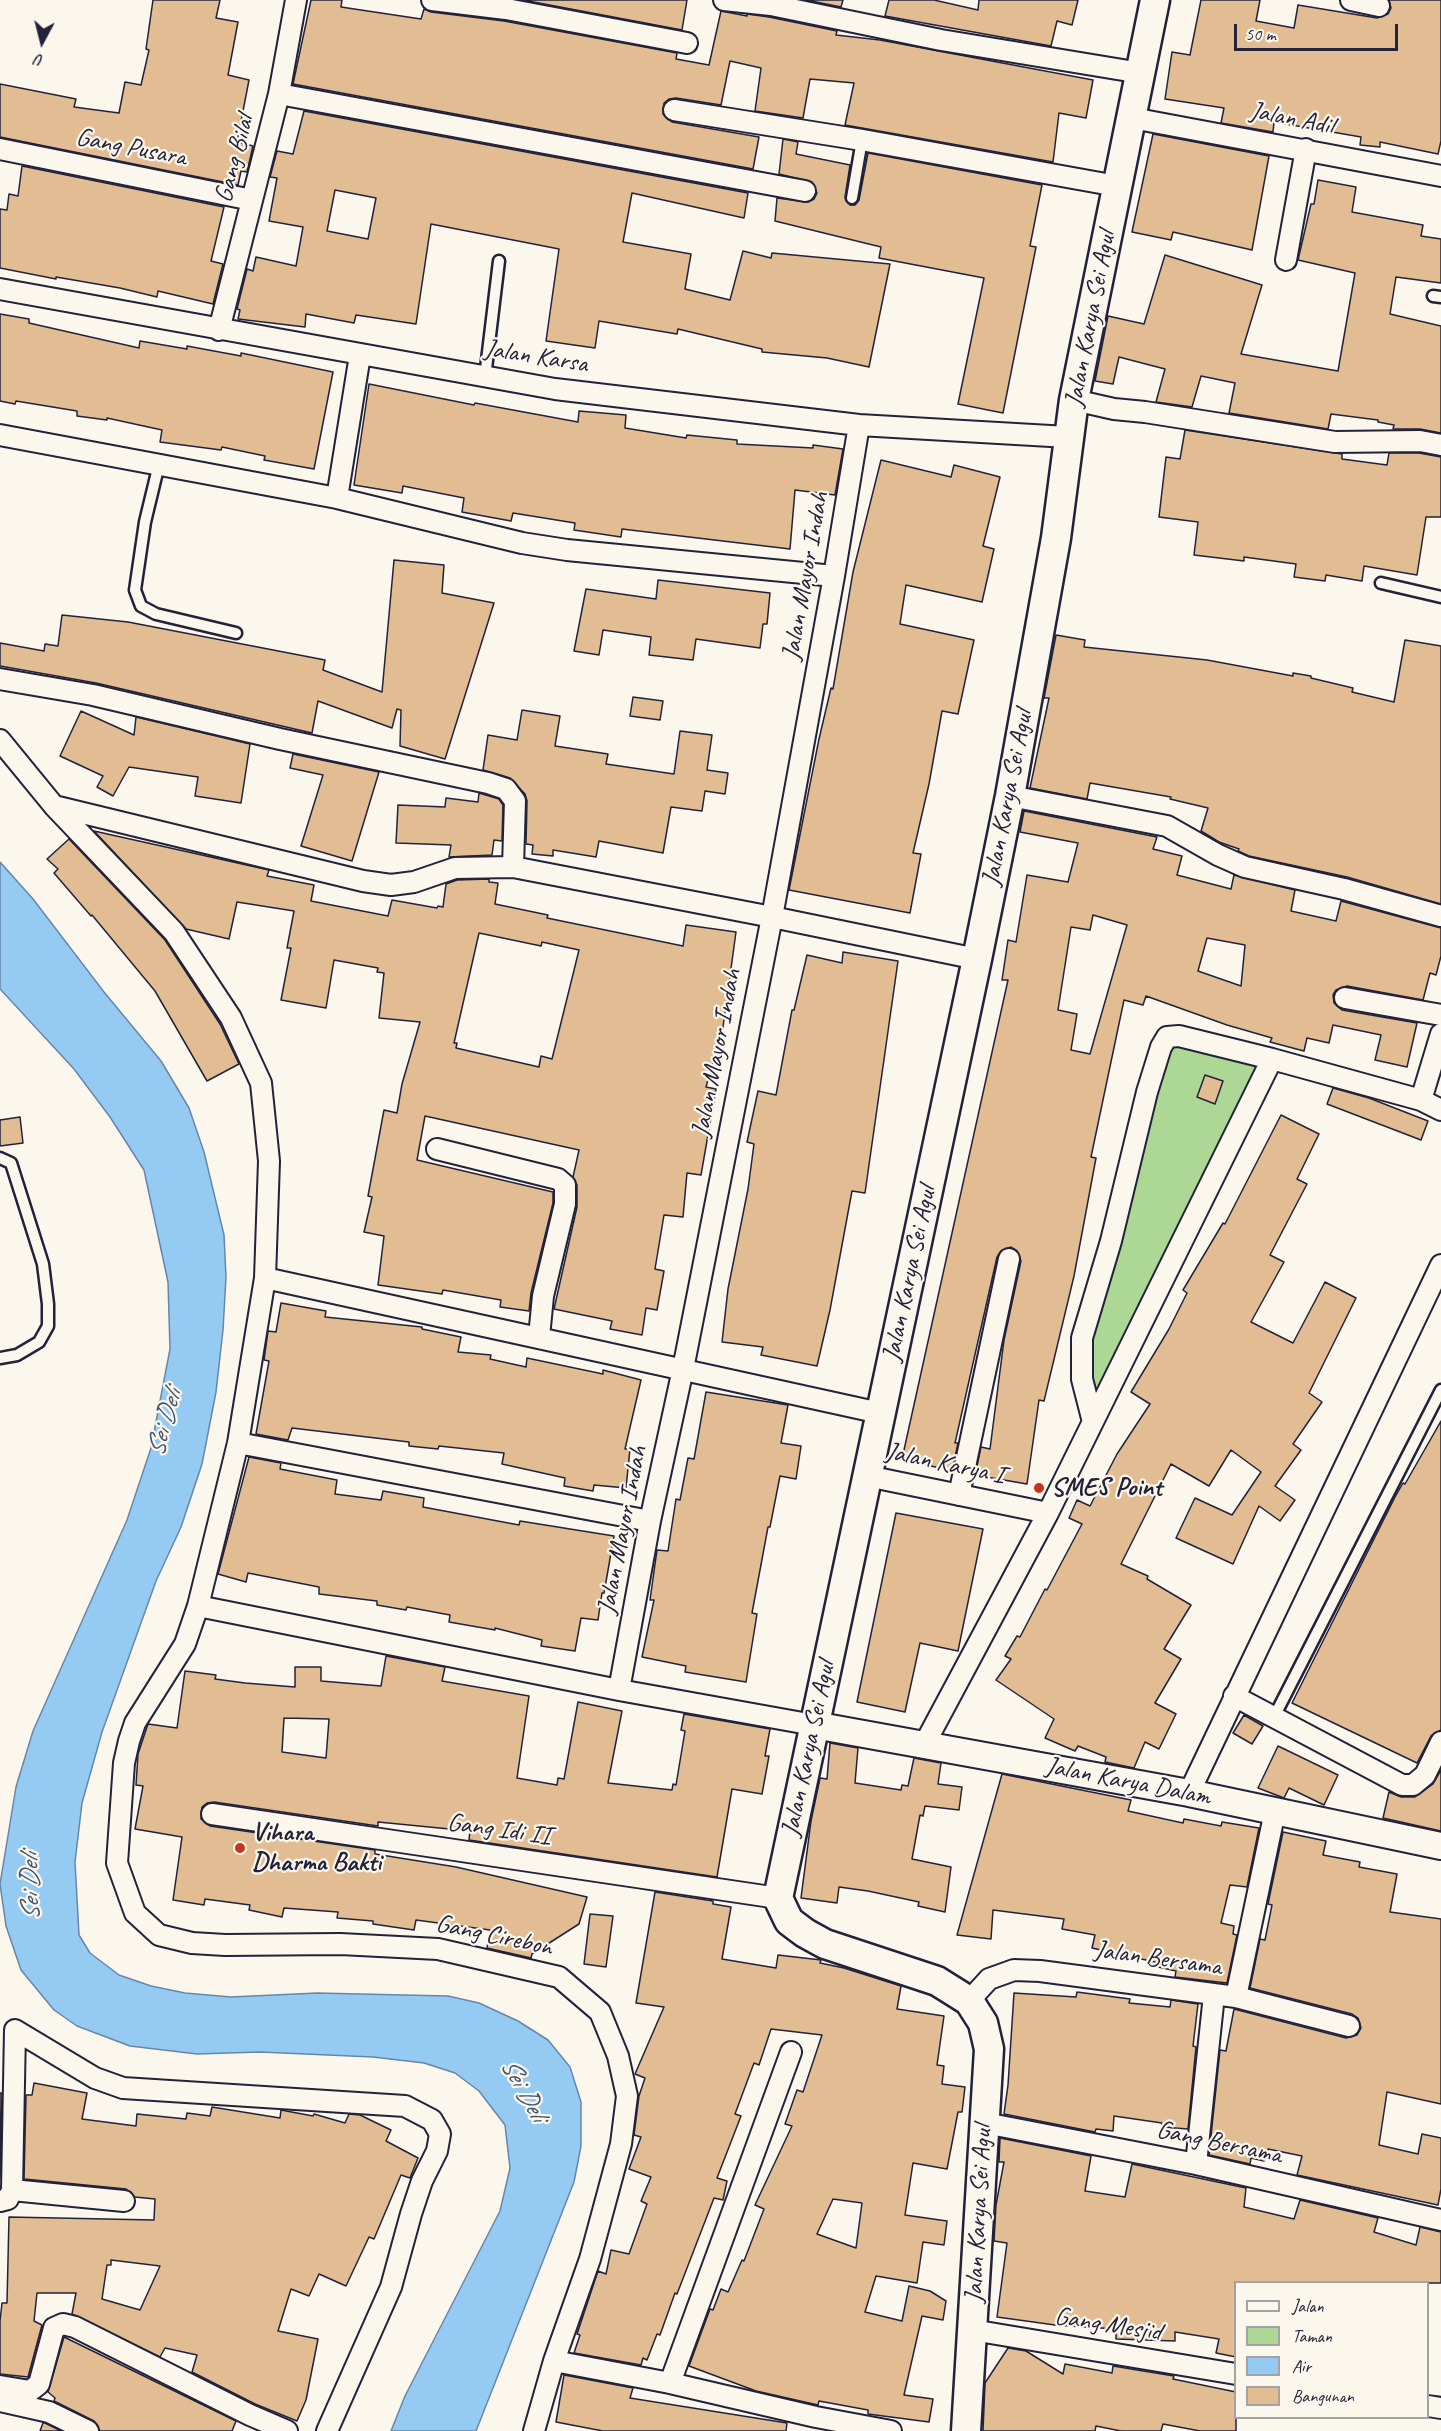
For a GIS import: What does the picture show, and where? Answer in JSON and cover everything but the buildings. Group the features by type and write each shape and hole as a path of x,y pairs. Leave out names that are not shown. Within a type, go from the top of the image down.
{"main road":[{"name":"Jalan Karya Sei Agul","path":"966,2431 989,2049 983,2023 969,2001 937,1981 825,1944 789,1921 778,1898 1010,796 1056,538 1074,400 1155,0"}],"street":[{"name":"Gang Bilal","path":"219,330 279,94 296,0"},
{"path":"432,0 506,9 687,43"},
{"path":"724,0 771,5 942,40 1141,74"},
{"path":"1351,0 1378,6"},
{"path":"279,94 804,191"},
{"path":"674,110 862,140 1117,186"},
{"name":"Jalan Adil","path":"1132,118 1441,176"},
{"name":"Gang Pusara","path":"0,149 252,200"},
{"path":"1286,260 1306,149"},
{"name":"Jalan Karsa","path":"0,289 555,389 858,425 1068,437"},
{"path":"337,498 360,355"},
{"path":"1074,400 1114,409 1335,442 1420,441 1441,445"},
{"name":"Jalan Mayor Indah","path":"619,1690 650,1521 683,1369 772,916 834,576 858,425"},
{"path":"0,435 337,498 522,543 567,550 834,576"},
{"path":"0,680 93,695 280,739 488,783 506,789 515,801 513,867"},
{"path":"0,740 54,806 174,932 231,1018 261,1083 269,1161 265,1278 238,1443 198,1606 619,1690 814,1725"},
{"path":"1010,796 1167,826 1218,855 1245,867 1325,884 1441,916"},
{"path":"54,806 363,881 391,885 414,882 455,868 513,867 772,916 977,959"},
{"path":"1345,998 1441,1015"},
{"path":"1421,1100 1441,1034"},
{"path":"1093,1422 1082,1379 1082,1338 1111,1241 1148,1092 1161,1047 1167,1037 1179,1036 1272,1059 1421,1100 1441,1110"},
{"path":"924,1745 1048,1513 1272,1059"},
{"path":"436,1149 558,1179 565,1185 565,1204 543,1296 539,1337"},
{"path":"959,1495 1009,1259"},
{"path":"1189,1793 1441,1265"},
{"path":"265,1278 880,1413"},
{"path":"238,1443 650,1521"},
{"name":"Jalan Karya I","path":"867,1476 1048,1513"},
{"name":"Gang Cirebon","path":"198,1606 185,1644 135,1723 124,1763 117,1863 135,1913 159,1935 192,1943 340,1944 438,1949 559,1977 600,2012 618,2056 627,2096 621,2145 590,2259 554,2361 534,2431"},
{"path":"1234,1696 1402,1785 1413,1785 1425,1775 1441,1742"},
{"name":"Jalan Karya Dalam","path":"814,1725 1189,1793 1441,1846"},
{"path":"1236,1997 1275,1811"},
{"name":"Gang Idi II","path":"212,1814 778,1898"},
{"name":"Jalan Bersama","path":"969,2001 989,1979 1014,1970 1040,1971 1236,1997 1349,2026"},
{"path":"1196,2164 1214,1995"},
{"path":"124,2201 6,2196 7,2030 95,2078 123,2088 405,2106 432,2120 440,2134 437,2151 422,2181 391,2287 327,2431"},
{"path":"670,2383 791,2052"},
{"name":"Gang Bersama","path":"985,2123 1196,2164 1441,2220"},
{"path":"0,2386 30,2391 39,2384 54,2328 63,2324 75,2327 250,2415 287,2431"},
{"name":"Gang Mesjid","path":"972,2330 1234,2374"},
{"path":"554,2361 670,2383 816,2417 891,2431"},
{"path":"0,2401 49,2412 88,2431"}],"lane":[{"path":"852,198 862,140"},
{"path":"485,377 499,261"},
{"path":"159,464 145,522 135,590 141,606 156,614 236,633"},
{"path":"1381,583 1441,597"},
{"path":"0,1158 11,1163 43,1264 48,1304 48,1326 39,1342 17,1355 0,1358"},
{"path":"1274,1717 1441,1390"}],"green space":[{"path":"1168,1039 1269,1060 1092,1410 1083,1357"}],"water":[{"name":"Sei Deli","path":"0,862 33,899 104,992 161,1061 189,1108 204,1152 224,1235 226,1277 223,1330 216,1392 202,1464 181,1527 156,1581 102,1732 82,1803 75,1862 79,1935 90,1953 119,1975 151,1986 185,1993 231,1997 317,1993 448,1996 479,2003 518,2021 548,2040 570,2067 581,2102 581,2146 574,2182 476,2431 391,2431 405,2396 500,2211 510,2168 505,2125 479,2091 455,2073 424,2063 373,2057 260,2052 197,2054 130,2046 77,2026 54,2010 21,1970 6,1926 0,1884 16,1787 33,1731 127,1520 151,1448 170,1349 168,1282 144,1170 110,1117 74,1069 0,989"}],"place":[{"name":"SMES Point","path":"1039,1488"},
{"name":"Vihara Dharma Bakti","path":"240,1848"}]}
